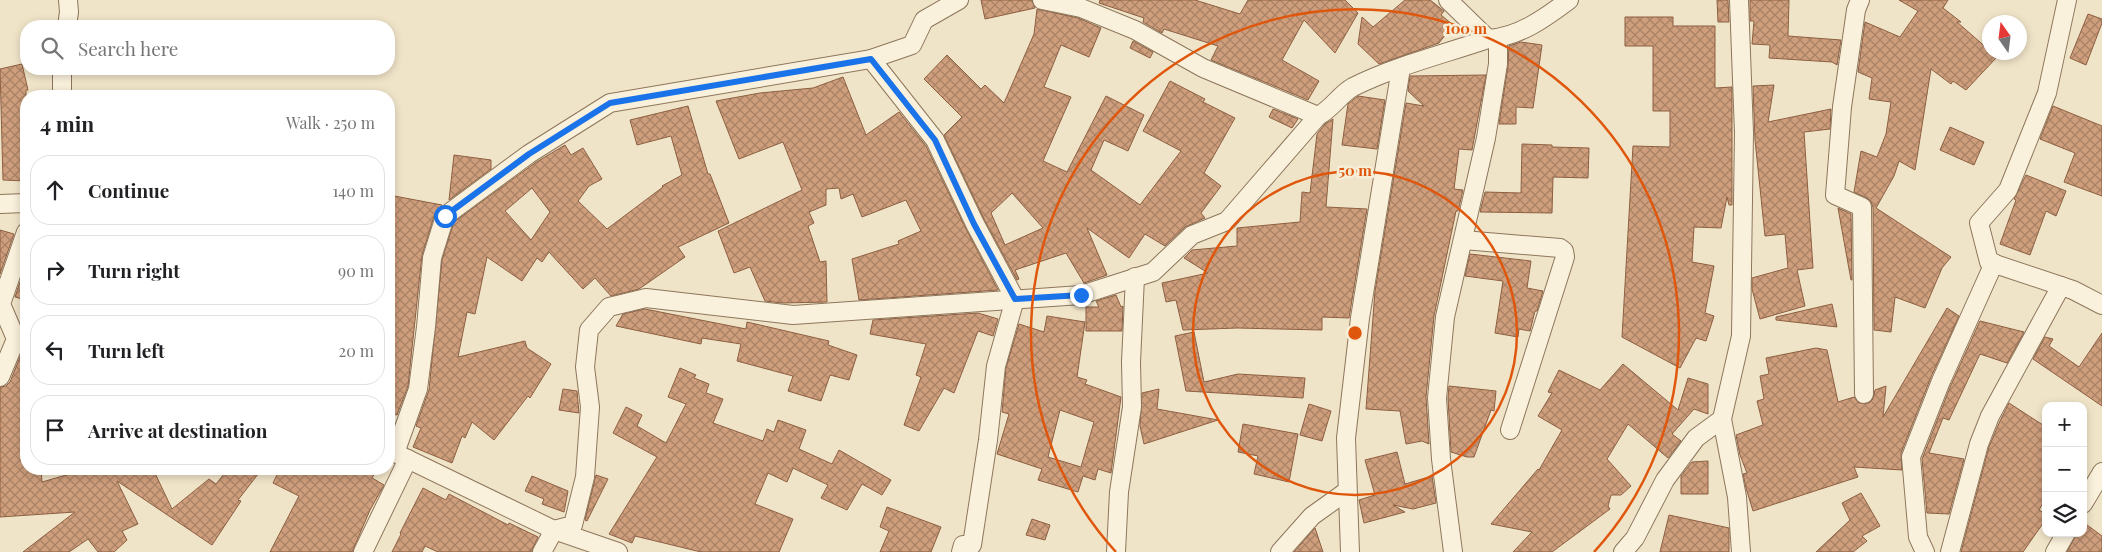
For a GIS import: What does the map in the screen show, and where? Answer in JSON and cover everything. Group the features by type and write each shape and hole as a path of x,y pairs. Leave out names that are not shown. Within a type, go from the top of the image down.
{"street":[{"path":"68,0 68,20"},
{"path":"618,552 554,530 397,454 418,389 432,258 445,216 529,154 610,103 871,59 912,45 924,20 959,0"},
{"path":"1042,0 1081,8 1135,30 1203,68 1318,116"},
{"path":"1448,0 1493,39 1498,64 1486,138 1445,317 1437,398 1441,459 1452,552"},
{"path":"542,552 554,530 573,525 584,478 586,460 590,408 584,367 589,330 609,307 646,298 793,315 1081,295 1136,278 1153,272 1192,235 1227,221 1318,116 1326,112 1351,88 1401,68 1537,23 1568,0"},
{"path":"1739,0 1744,133 1741,336 1722,420 1737,497 1740,552"},
{"path":"1860,0 1856,10 1842,107 1835,195 1862,207 1864,394"},
{"path":"2067,0 2044,102 2008,190 1979,223 1989,262 2060,286 2102,305"},
{"path":"871,59 935,140 974,224 1015,299 996,366 988,440 972,545 963,545 961,552"},
{"path":"1350,552 1346,438 1360,318 1401,68"},
{"path":"62,75 62,90"},
{"path":"0,204 20,203"},
{"path":"1463,240 1560,248 1564,251 1565,258 1510,430"},
{"path":"0,377 16,338 1,304 20,249"},
{"path":"1924,552 1918,537 1911,457 1941,381 1994,263"},
{"path":"1116,552 1119,492 1132,407 1131,362 1136,278"},
{"path":"1950,552 1979,444 1990,416 2060,286"},
{"path":"1624,552 1635,538 1664,480 1696,438 1722,420"},
{"path":"2087,497 2102,472"},
{"path":"363,552 390,475"},
{"path":"1280,552 1312,516 1347,491"},
{"path":"2056,552 2064,537"}],"building":[{"path":"981,0 1032,0 1035,8 985,19"},
{"path":"1100,0 1195,0 1240,14 1248,0 1345,0 1358,13 1335,53 1304,20 1282,60 1319,81 1308,100 1211,60 1218,46 1164,29 1162,33 1143,22 1144,18 1099,3"},
{"path":"1405,0 1430,0 1444,11 1441,15 1453,25 1439,43 1379,64 1358,44 1362,17 1373,27"},
{"path":"1717,0 1728,0 1729,22 1718,22"},
{"path":"1750,0 1789,0 1788,36 1841,40 1837,65 1832,62 1769,58 1770,45 1752,44 1754,21 1750,21"},
{"path":"1899,0 1948,0 1943,8 1961,22 1957,22 1982,44 1982,60 1994,60 1966,90 1953,81 1951,84 1931,69 1915,170 1899,161 1894,176 1876,208 1951,257 1942,268 1925,308 1895,297 1891,332 1874,330 1873,207 1867,198 1854,192 1861,151 1877,157 1886,134 1891,102 1869,99 1872,78 1858,72 1865,22 1900,37 1918,11"},
{"path":"1037,9 1078,18 1101,28 1089,57 1061,45 1044,87 1071,97 1043,161 1067,172 1106,96 1144,115 1128,151 1104,140 1091,170 1140,205 1181,151 1143,131 1170,81 1205,99 1203,102 1235,118 1204,173 1221,186 1201,213 1205,218 1185,227 1165,246 1145,234 1129,258 1087,228 1107,275 1084,283 1066,253 1015,270 1019,279 1017,280 984,219 944,135 962,117 924,79 947,55 981,89 985,85 1004,103 1034,34","holes":["1012,193 1043,228 1005,245 991,213"]},
{"path":"2088,14 2102,19 2102,23 2086,65 2070,58"},
{"path":"1625,17 1673,17 1673,26 1715,26 1715,88 1732,87 1732,205 1729,205 1727,197 1721,228 1694,227 1692,262 1714,266 1705,313 1714,316 1706,341 1696,338 1680,368 1622,337 1633,146 1670,147 1670,111 1653,111 1653,46 1625,46"},
{"path":"1133,41 1153,52 1150,58 1130,48"},
{"path":"1521,42 1542,45 1533,108 1516,107 1516,124 1499,124 1508,66 1509,46"},
{"path":"20,64 20,75 25,75 28,90 20,90 20,181 3,180 0,69"},
{"path":"1486,75 1472,150 1459,149 1454,189 1463,190 1458,211 1456,211 1434,316 1426,397 1429,444 1422,441 1406,444 1400,411 1366,409 1375,291 1406,103 1424,106 1408,91 1410,76"},
{"path":"843,77 866,135 899,112 926,146 998,290 859,300 852,259 899,244 898,241 921,231 906,200 862,217 853,194 841,199 839,188 826,189 826,205 809,212 814,223 808,226 820,262 826,261 827,302 783,303 765,301 750,267 734,273 718,231 802,190 783,142 739,159 716,101 760,93 813,88"},
{"path":"1774,85 1768,122 1831,109 1830,129 1804,132 1813,268 1797,270 1805,306 1760,319 1752,289 1752,278 1788,268 1785,234 1765,236 1755,140 1753,86"},
{"path":"1358,96 1385,100 1377,149 1342,145 1348,104"},
{"path":"688,106 708,174 710,174 729,223 678,247 685,257 639,289 611,296 595,278 583,289 549,252 542,262 537,258 522,281 487,257 475,314 467,312 458,357 525,341 527,348 551,364 530,398 528,396 494,440 472,422 465,438 462,436 452,463 413,447 421,428 416,426 429,390 442,260 454,222 535,163 565,145 571,155 583,148 602,179 589,186 578,201 607,229 662,186 682,175 671,136 637,145 630,120","holes":["532,188 550,212 531,240 505,211"]},
{"path":"2053,106 2102,126 2102,196 2064,182 2075,153 2040,139"},
{"path":"1273,109 1298,119 1292,128 1269,117"},
{"path":"1333,119 1326,207 1367,209 1349,318 1322,317 1322,330 1237,328 1183,330 1176,300 1166,302 1162,283 1208,273 1184,258 1192,250 1237,246 1237,228 1300,222 1302,192 1310,193 1317,134 1325,124"},
{"path":"1950,127 1984,142 1974,165 1940,150"},
{"path":"1522,144 1589,148 1588,178 1553,177 1552,213 1480,212 1485,192 1521,193"},
{"path":"454,155 491,160 491,169 449,200"},
{"path":"2026,175 2066,191 2056,216 2046,211 2030,255 2000,244 2016,200 2014,199"},
{"path":"395,196 442,205 435,213 422,255 408,386 397,415 395,414"},
{"path":"1838,208 1851,214 1852,280 1851,280"},
{"path":"0,230 14,234 0,274"},
{"path":"1470,254 1531,261 1527,288 1543,291 1530,331 1519,329 1518,337 1495,333 1503,281 1465,276"},
{"path":"20,282 20,298 15,297"},
{"path":"1116,295 1121,307 1123,306 1122,331 1086,331 1086,307 1099,307 1096,301"},
{"path":"1832,304 1837,327 1776,320 1776,317"},
{"path":"1947,308 1959,316 1931,377 1901,453 1902,470 1854,467 1858,477 1753,511 1743,474 1747,473 1740,455 1736,435 1763,425 1757,401 1764,399 1760,376 1769,374 1766,358 1816,348 1827,350 1838,402 1854,397 1859,403 1869,403 1873,399 1875,390 1886,386 1883,417"},
{"path":"645,309 746,329 747,322 829,341 828,345 857,355 849,380 830,375 821,401 788,391 793,376 737,361 741,344 702,338 701,344 616,326 623,314"},
{"path":"978,313 998,319 993,336 978,331 954,393 944,388 919,431 904,425 921,377 916,375 926,344 870,334 873,320"},
{"path":"1047,316 1085,322 1077,377 1087,380 1085,384 1121,397 1111,473 1098,469 1095,480 1083,476 1078,492 1038,480 1042,469 997,454 1009,414 1002,412 1006,368 1019,324 1044,332","holes":["1060,410 1094,422 1081,467 1048,457"]},
{"path":"1980,321 2024,332 2007,363 1980,354 1949,420 1943,418 1929,453 1964,459 1949,514 1927,513 1922,459 1951,385"},
{"path":"1194,332 1204,382 1238,374 1305,378 1303,398 1186,391 1175,336"},
{"path":"2102,333 2102,406 2033,359 2045,337 2053,339 2049,346 2079,367"},
{"path":"20,357 20,475 41,475 42,482 66,475 156,475 172,509 209,479 216,484 223,475 257,475 238,500 241,501 212,545 117,481 138,524 122,531 127,540 114,552 98,552 88,539 69,552 23,552 75,512 0,517 0,387 6,386 10,382"},
{"path":"1623,364 1678,410 1688,378 1708,384 1708,414 1694,409 1672,434 1681,441 1668,458 1628,424 1607,459 1631,486 1621,495 1611,495 1608,506 1610,509 1552,552 1513,552 1532,532 1491,524 1539,470 1562,430 1538,416 1552,393 1548,392 1559,370 1600,390"},
{"path":"680,368 696,375 694,378 709,384 706,393 723,399 713,423 763,441 767,429 774,432 778,420 806,430 799,449 832,464 839,450 891,480 882,495 862,484 847,510 821,498 828,485 793,468 787,482 768,473 755,504 793,519 779,552 701,552 635,536 632,543 609,534 657,457 613,433 626,407 642,415 637,426 666,443 686,404 668,397"},
{"path":"1449,386 1496,391 1494,411 1491,410 1474,457 1451,452"},
{"path":"563,389 577,391 579,413 559,410"},
{"path":"1159,389 1157,409 1218,420 1144,444 1140,426 1142,393"},
{"path":"2009,403 2042,424 2042,505 2039,510 2042,512 2042,525 2023,552 1961,552 1989,447"},
{"path":"1309,404 1331,411 1322,441 1300,435"},
{"path":"1243,424 1298,434 1289,482 1254,474 1258,456 1238,452"},
{"path":"1397,452 1405,484 1432,476 1436,503 1413,509 1393,505 1405,512 1364,523 1359,500 1375,495 1365,460"},
{"path":"1708,461 1708,494 1681,494 1681,476 1692,462"},
{"path":"277,475 374,475 372,478 384,485 370,510 352,552 270,552 299,496 273,483"},
{"path":"596,475 608,479 587,521 585,520"},
{"path":"532,476 568,491 564,512 542,504 544,499 525,491"},
{"path":"423,488 446,500 449,494 508,525 509,523 538,537 531,552 438,552 425,546 422,552 392,552"},
{"path":"1861,493 1880,526 1862,536 1867,541 1853,552 1816,552 1850,520 1842,503"},
{"path":"887,507 941,527 931,552 880,552 889,531 880,527"},
{"path":"1669,515 1729,528 1729,552 1660,552"},
{"path":"1032,519 1050,525 1045,540 1026,535"},
{"path":"2087,525 2102,536 2102,552 2067,552 2075,537 2087,537"},
{"path":"1315,528 1323,552 1294,552"}],"route":[{"path":"445,216 529,154 610,103 871,59 935,140 974,224 1015,299 1081,295"}]}
